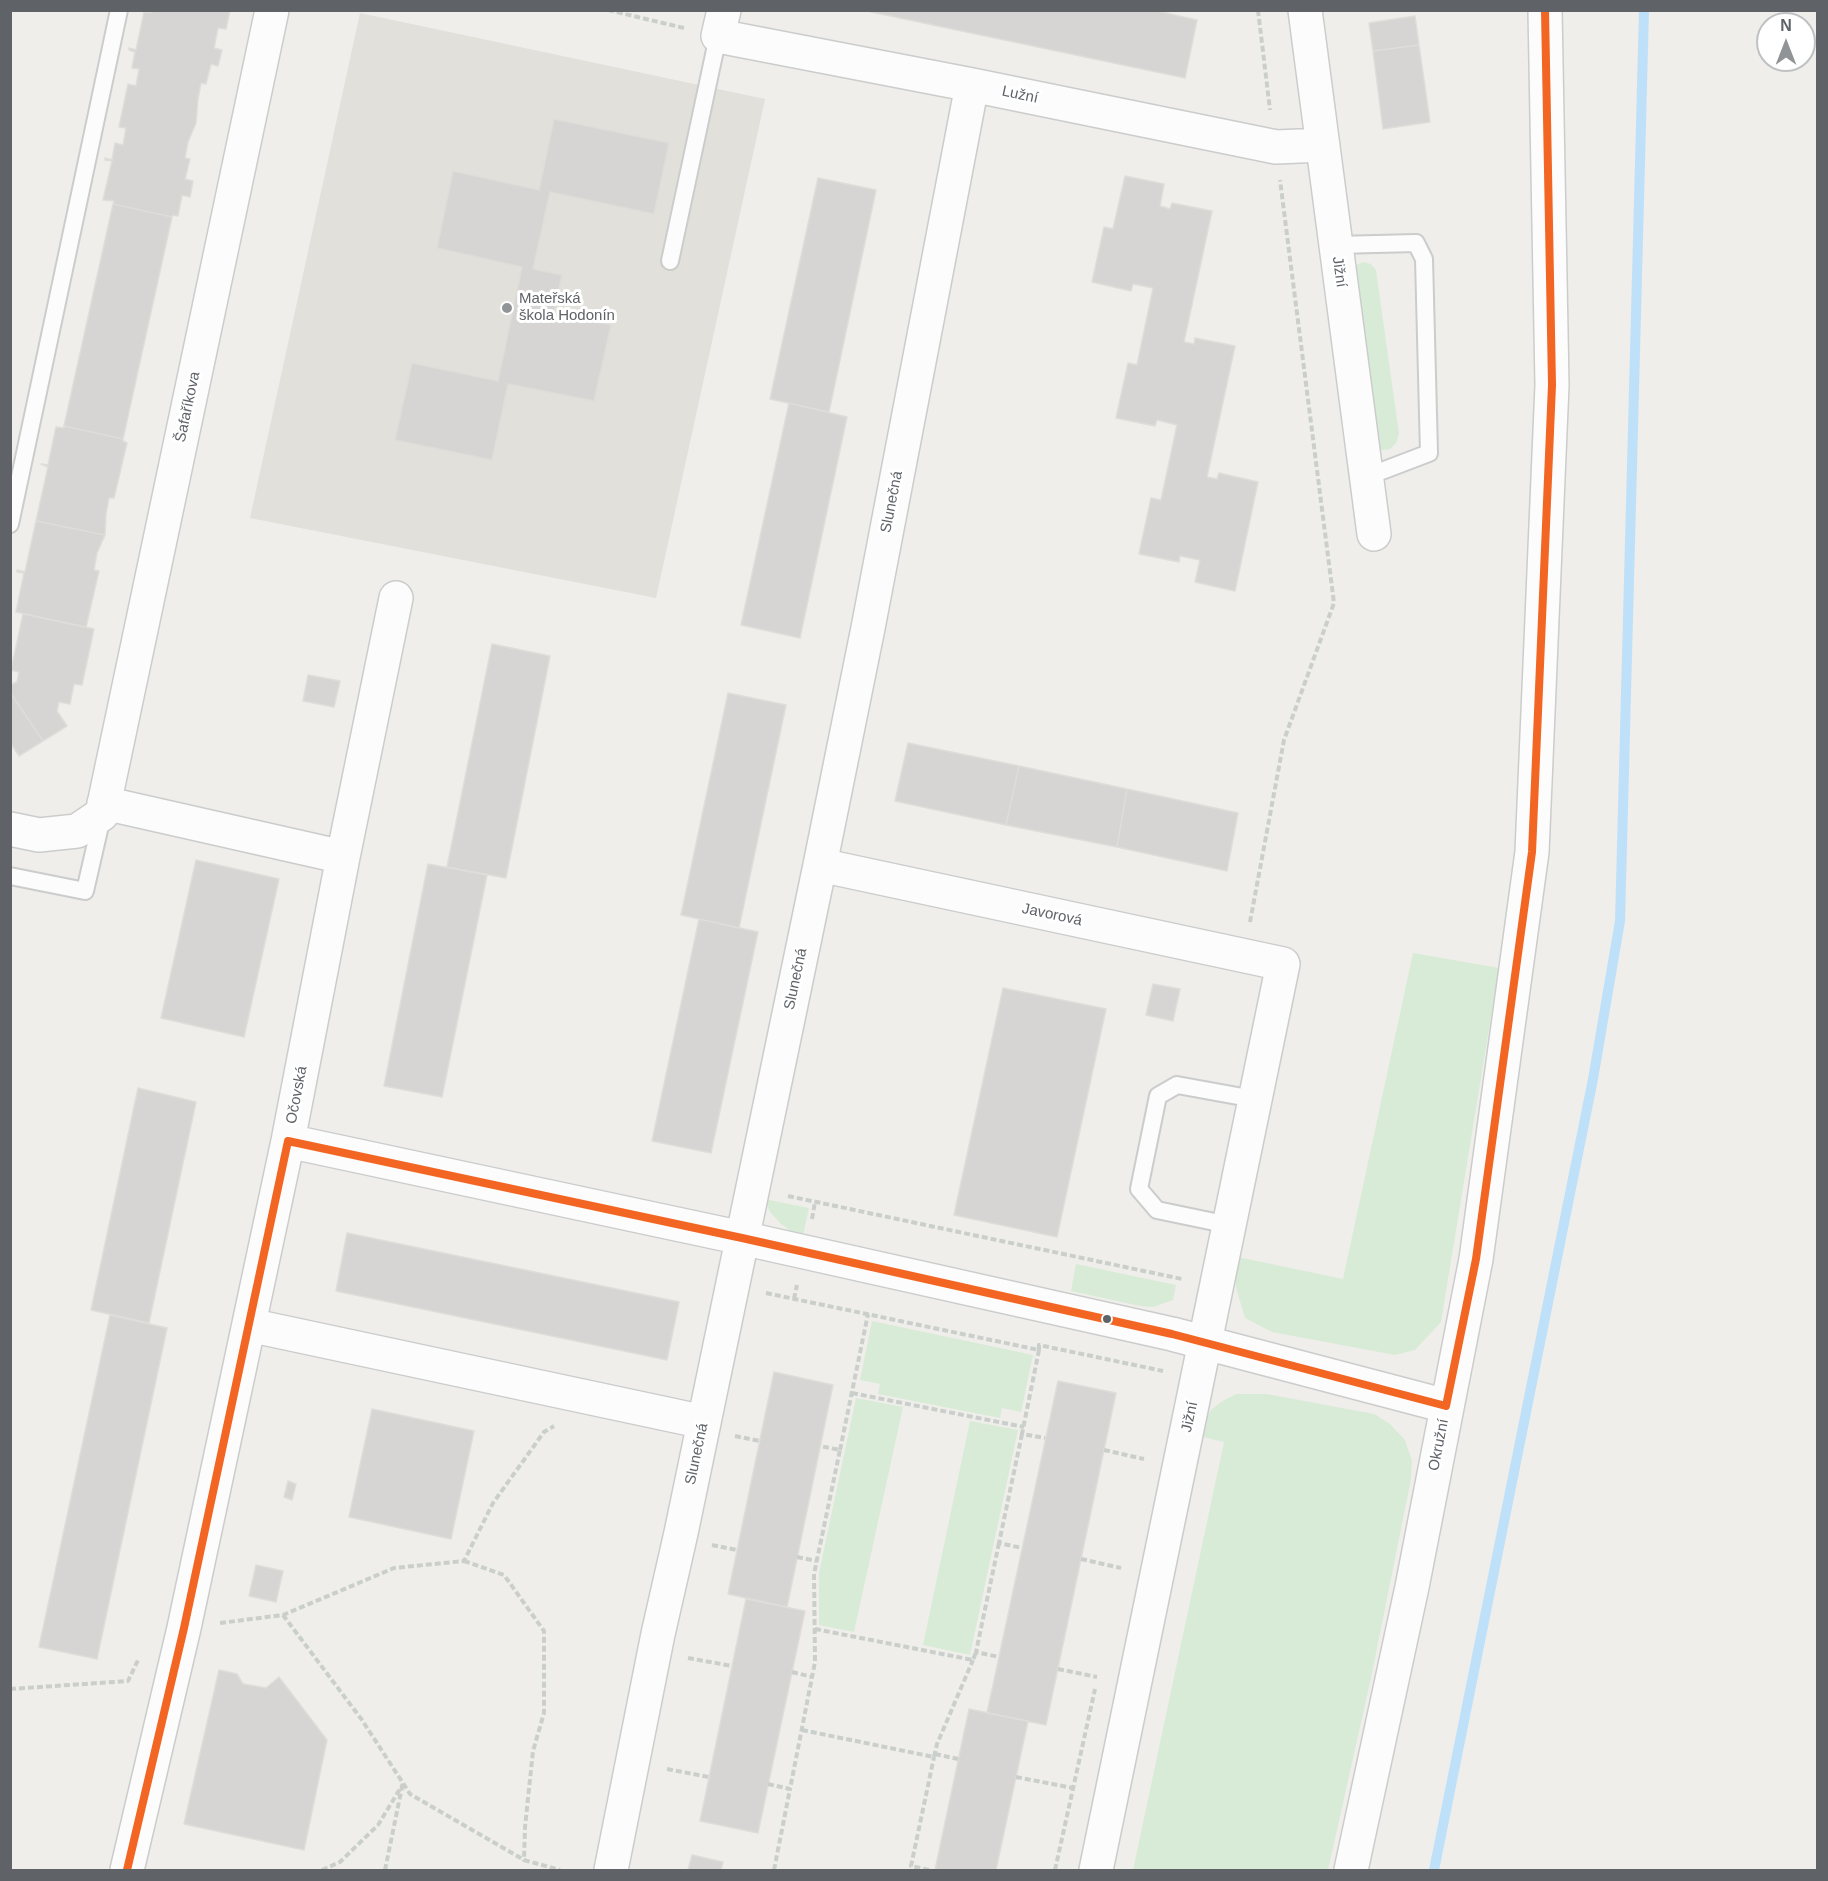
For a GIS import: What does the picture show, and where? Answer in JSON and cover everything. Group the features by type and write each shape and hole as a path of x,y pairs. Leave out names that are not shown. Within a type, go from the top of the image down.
{"street":[{"name":"Šafaříkova","path":"103,809 272,10"},
{"name":"Jižní","path":"1305,10 1374,534"},
{"name":"Okružní","path":"1351,1870 1412,1587 1476,1259 1532,852 1552,385 1545,10"},
{"name":"Lužní","path":"721,23 972,85 1276,147 1323,146"},
{"name":"Slunečná","path":"611,1870 658,1634 715,1428 742,1238 868,628 972,85"},
{"name":"Očovská","path":"127,1870 183,1628 288,1141 396,598"},
{"path":"10,829 39,835 77,831 103,809 343,857"},
{"name":"Javorová","path":"820,865 1283,964"},
{"name":"Jižní","path":"1096,1870 1283,964"},
{"path":"288,1141 742,1238 1205,1342 1446,1406"},
{"path":"249,1325 598,1400 715,1428"}],"lane":[{"path":"10,524 119,10"},
{"path":"670,261 721,23"},
{"path":"1336,245 1416,243 1424,259 1429,453 1366,477"},
{"path":"10,876 85,891 103,809"},
{"path":"1229,1225 1157,1210 1139,1189 1141,1177 1158,1096 1177,1085 1254,1099"}],"path":[{"path":"608,10 721,23"},
{"path":"1245,956 1284,740 1334,603 1258,10"},
{"path":"1183,1280 1185,1270"},
{"path":"774,1870 815,1662 814,1574 868,1314"},
{"path":"929,1870 910,1868 937,1744 976,1652 1039,1350"},
{"path":"852,1393 1024,1427"},
{"path":"464,1561 493,1503 544,1432 598,1400"},
{"path":"715,1428 760,1441"},
{"path":"1022,1434 1045,1438"},
{"path":"820,1446 840,1450"},
{"path":"1104,1450 1144,1459"},
{"path":"702,1543 737,1550"},
{"path":"999,1543 1022,1548"},
{"path":"797,1557 817,1561"},
{"path":"1081,1559 1121,1568"},
{"path":"183,1628 283,1615 394,1568 464,1561 504,1575 544,1631 544,1713 533,1751 524,1860"},
{"path":"283,1615 362,1720 410,1794 524,1860 560,1870"},
{"path":"815,1629 973,1660"},
{"path":"10,1689 128,1681 142,1652"},
{"path":"976,1652 999,1657"},
{"path":"678,1656 732,1666"},
{"path":"1058,1669 1097,1677"},
{"path":"792,1672 812,1677"},
{"path":"802,1730 958,1759"},
{"path":"666,1769 709,1777"},
{"path":"1016,1777 1073,1788"},
{"path":"322,1870 340,1862 378,1825 403,1784"},
{"path":"385,1870 403,1784"},
{"path":"768,1784 790,1789"}],"shaded area":[{"name":"Mateřská škola Hodonín","path":"360,13 765,99 656,598 250,518"}],"green space":[{"path":"1363,262 1371,264 1376,270 1399,434 1396,443 1390,449 1383,450 1375,447 1350,268"},
{"path":"1413,953 1499,968 1441,1322 1415,1350 1395,1355 1272,1332 1245,1318 1234,1275 1238,1257 1343,1279"},
{"path":"764,1199 809,1208 803,1235 781,1224 770,1212"},
{"path":"1076,1264 1176,1285 1173,1300 1153,1307 1140,1306 1071,1291"},
{"path":"872,1321 1033,1355 1021,1412 1002,1408 1000,1418 878,1394 880,1384 860,1380"},
{"path":"1236,1394 1267,1394 1374,1414 1390,1424 1405,1440 1412,1461 1411,1479 1371,1678 1328,1870 1133,1870 1224,1442 1199,1436 1204,1421 1212,1409"},
{"path":"856,1398 903,1407 854,1632 819,1625 819,1573"},
{"path":"970,1421 1018,1430 970,1655 923,1645"}],"building":[{"path":"152,10 230,10 226,29 218,28 214,48 222,50 218,66 211,64 206,84 201,83 196,123 188,142 185,158 190,159 185,179 193,181 190,197 182,195 178,216 173,215 172,217 103,200 112,161 105,160 105,158 112,160 115,143 123,145 126,128 119,127 128,84 136,86 139,69 132,68 135,52 129,48 136,50 144,12 151,13"},
{"path":"862,10 1153,10 1197,20 1185,78"},
{"path":"1415,16 1419,45 1373,51 1369,23"},
{"path":"1419,45 1430,122 1383,129 1373,51"},
{"path":"554,119 669,143 654,214 550,192 533,269 562,275 554,312 611,325 594,401 508,384 492,460 395,440 412,363 498,381 522,267 437,248 453,171 539,190"},
{"path":"1125,176 1164,184 1160,206 1170,209 1172,203 1212,211 1184,342 1194,344 1195,338 1235,346 1207,477 1217,479 1219,473 1258,482 1235,591 1195,582 1200,560 1180,556 1179,562 1139,554 1151,498 1161,500 1177,425 1157,420 1155,426 1116,418 1128,363 1137,365 1153,288 1133,284 1131,291 1092,282 1104,227 1113,229"},
{"path":"818,178 876,190 829,412 770,399"},
{"path":"113,204 172,217 123,439 64,426"},
{"path":"789,403 847,417 800,638 741,625"},
{"path":"64,426 123,439 127,443 114,498 109,498 105,535 36,521 48,467 41,464 48,465 56,427 64,428"},
{"path":"36,521 105,535 97,553 94,570 99,571 86,627 16,612 24,573 17,572 17,570 25,572"},
{"path":"23,614 94,629 82,685 74,684 70,704 59,702 57,711 67,726 43,741 10,692 10,685 17,682 19,672 11,670"},
{"path":"492,644 550,656 506,878 447,867"},
{"path":"308,675 340,681 334,707 303,701"},
{"path":"10,692 43,741 19,756 10,742"},
{"path":"728,693 786,705 739,928 681,915"},
{"path":"908,743 1019,766 1006,825 895,801"},
{"path":"1019,766 1127,789 1117,847 1006,825"},
{"path":"1127,789 1238,813 1227,871 1117,847"},
{"path":"196,860 279,879 244,1037 161,1018"},
{"path":"428,864 487,875 442,1097 384,1086"},
{"path":"699,919 758,932 711,1153 652,1141"},
{"path":"1153,984 1180,989 1173,1021 1146,1015"},
{"path":"1003,988 1106,1009 1057,1237 954,1215"},
{"path":"138,1088 196,1102 149,1323 91,1310"},
{"path":"347,1233 679,1302 667,1360 336,1291"},
{"path":"110,1315 167,1328 97,1659 39,1647"},
{"path":"774,1372 833,1385 787,1607 728,1594"},
{"path":"1058,1381 1116,1393 1046,1725 987,1713"},
{"path":"372,1409 474,1431 451,1539 349,1517"},
{"path":"288,1481 296,1484 292,1500 284,1497"},
{"path":"256,1565 283,1571 276,1602 249,1596"},
{"path":"746,1599 805,1611 758,1833 700,1821"},
{"path":"219,1670 237,1674 243,1684 266,1688 279,1677 327,1740 304,1850 184,1824"},
{"path":"969,1709 1028,1721 996,1870 935,1870"},
{"path":"692,1855 723,1862 721,1870 688,1870"}],"waterway":[{"path":"1434,1870 1593,1079 1620,921 1644,10"}],"transit line":[{"path":"127,1870 184,1628 288,1141 742,1238 1172,1334 1446,1406 1476,1259 1532,852 1552,385 1545,10"}],"place":[{"name":"Mateřská škola Hodonín","path":"507,308"}]}
